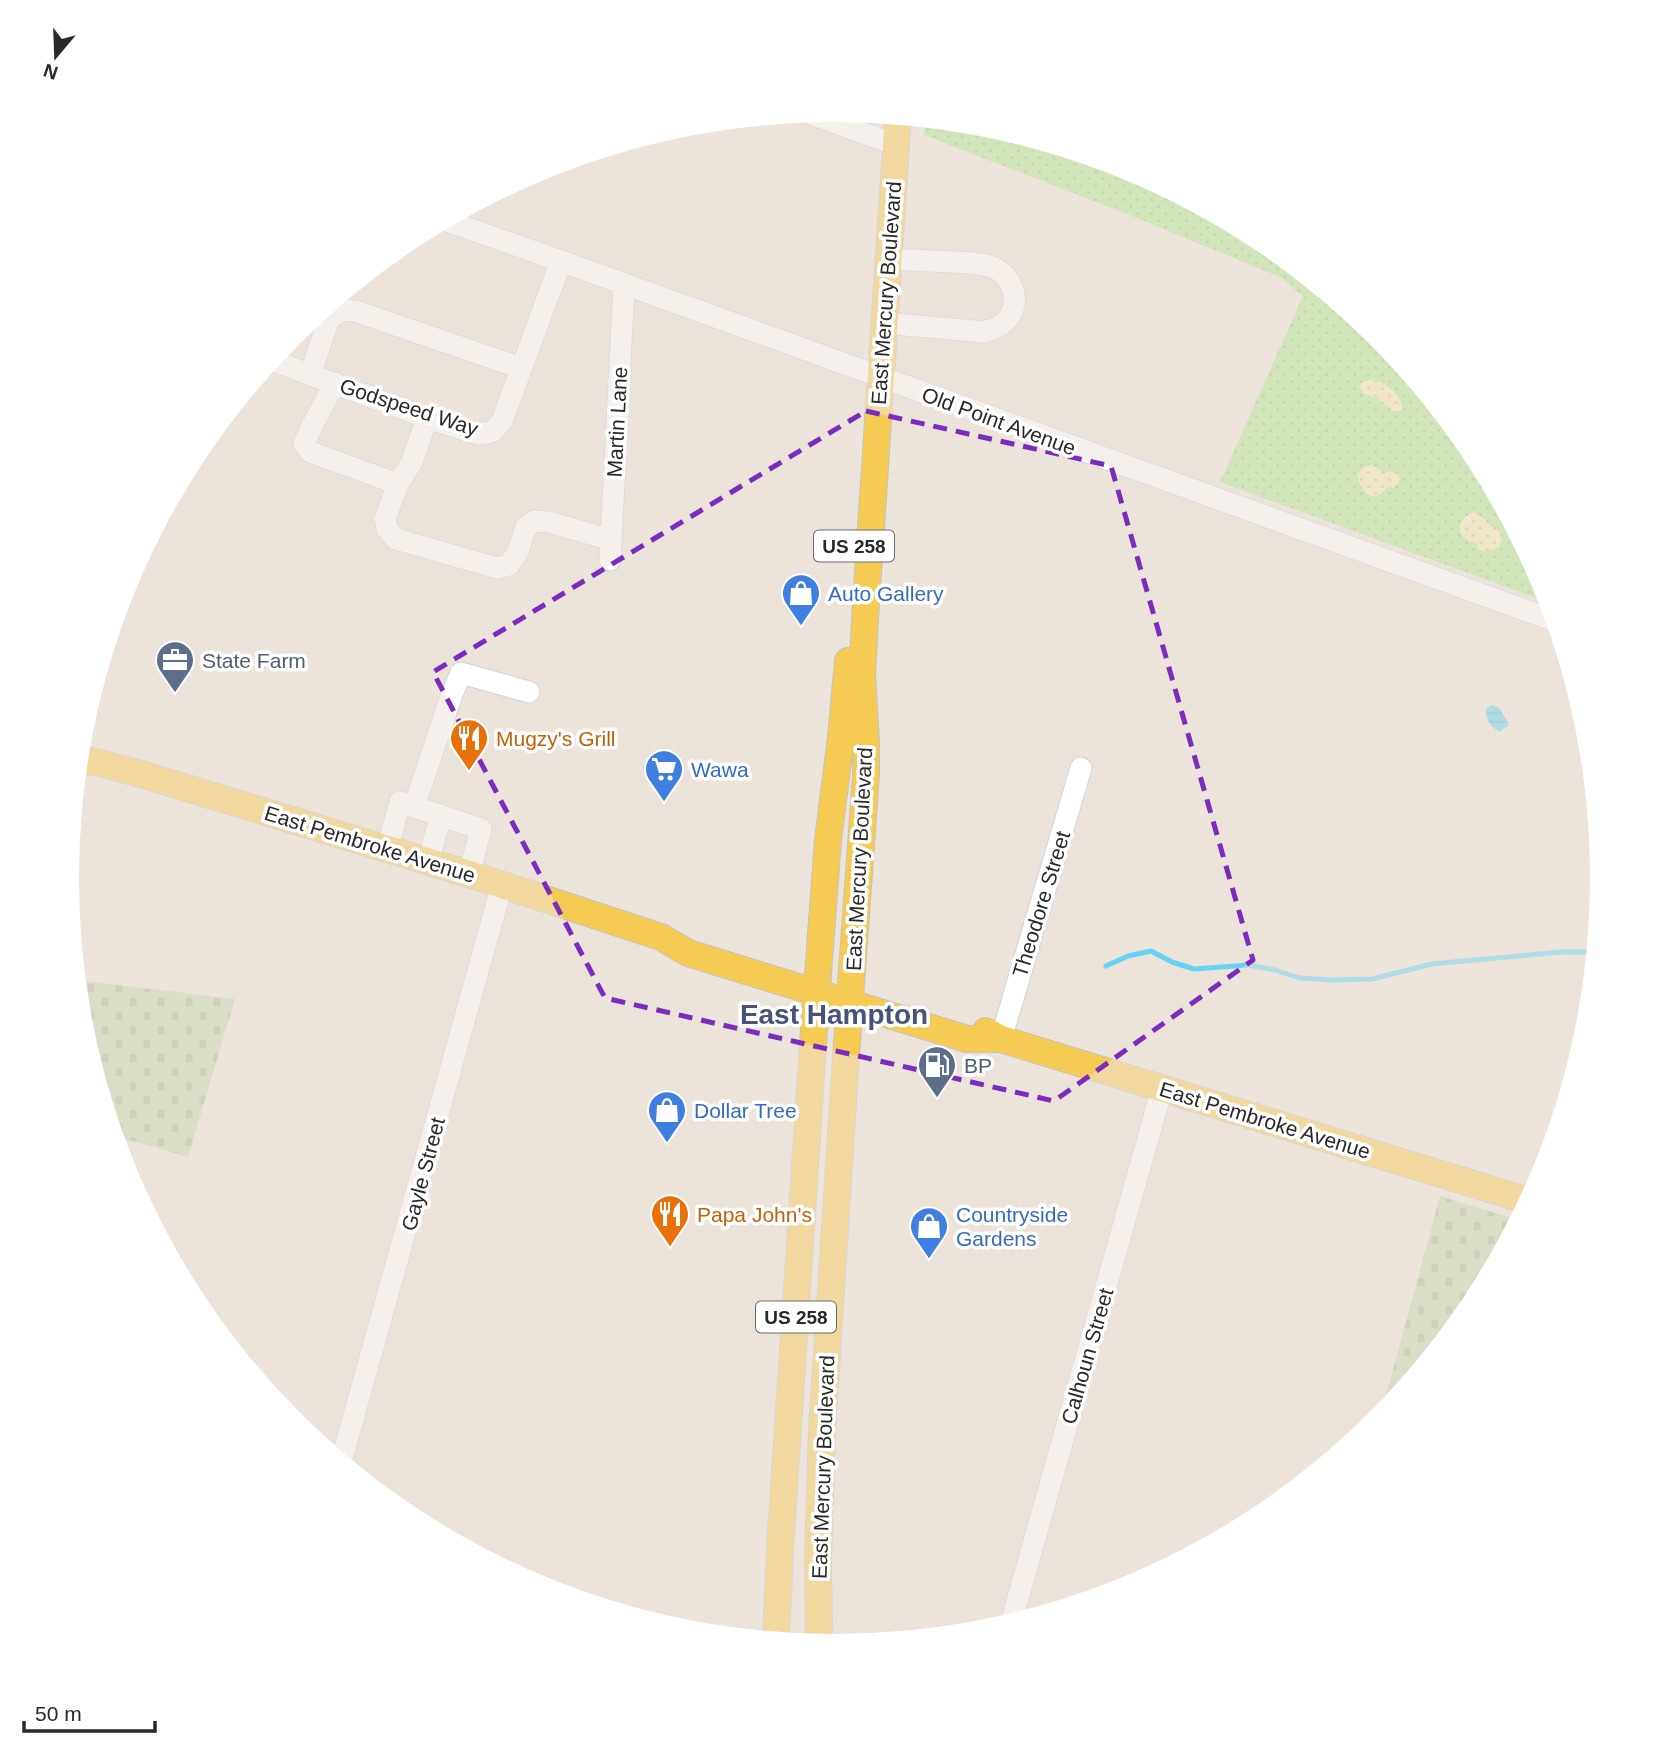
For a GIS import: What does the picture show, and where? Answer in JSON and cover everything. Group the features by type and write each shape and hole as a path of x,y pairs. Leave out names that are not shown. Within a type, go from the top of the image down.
{"main road":[{"name":"East Mercury Boulevard","path":"776,1631 828,840 841,738 873,375 884,323 888,258 886,133"},
{"name":"East Mercury Boulevard","path":"819,1633 822,1430 866,775 862,673 873,375 886,133"},
{"name":"East Pembroke Avenue","path":"88,761 141,774 469,874 661,937 688,953 850,995 973,1023 1000,1039 1519,1198"}],"street":[{"path":"845,122 886,133"},
{"name":"Old Point Avenue","path":"456,224 1543,617"},
{"path":"884,323 985,332 1006,322 1013,311 1015,296 1012,285 998,269 979,264 888,258"},
{"name":"Godspeed Way","path":"281,364 427,418 478,434 492,432 502,421 561,261"},
{"name":"Martin Lane","path":"398,484 385,519 387,529 396,539 497,568 509,565 518,551 526,527 535,521 549,522 610,550 624,284"},
{"path":"310,375 328,319 341,310 355,311 521,368"},
{"path":"335,383 304,443 310,452 398,484 412,462 427,418"},
{"path":"414,807 460,673 529,692"},
{"name":"Theodore Street","path":"1000,1039 1081,768"},
{"path":"387,849 400,802 481,828 469,874"},
{"path":"429,862 440,815"},
{"name":"Gayle Street","path":"344,1452 502,885"},
{"name":"Calhoun Street","path":"1014,1612 1162,1088"}],"highlighted area":[{"path":"866,411 1111,466 1253,960 1054,1101 605,998 433,672"}],"green space":[{"path":"924,128 982,137 1077,162 1124,180 1169,200 1212,224 1295,278 1369,344 1434,418 1489,500 1536,598 1220,482 1303,296 1280,277 924,135"},
{"path":"86,981 235,999 188,1157 126,1139 105,1074"},
{"path":"1440,1196 1509,1217 1463,1298 1434,1338 1387,1393"}],"sand":[{"path":"1374,379 1397,395 1403,410 1393,411 1375,397 1364,394 1360,387 1362,382"},
{"path":"1373,465 1384,473 1397,473 1400,479 1394,488 1388,487 1375,496 1367,494 1358,474 1365,467"},
{"path":"1474,512 1502,536 1495,549 1479,550 1477,543 1461,534 1460,524 1467,515"}],"water":[{"path":"1492,705 1499,708 1508,722 1508,726 1500,731 1491,726 1486,716 1486,709"}],"waterway":[{"path":"1106,966 1128,956 1151,951 1194,969 1249,965 1299,978 1372,979 1432,964 1586,952"}],"place":[{"name":"Auto Gallery","path":"801,627"},
{"name":"State Farm","path":"175,694"},
{"name":"Mugzy's Grill","path":"469,772"},
{"name":"Wawa","path":"664,803"},
{"name":"BP","path":"937,1099"},
{"name":"Dollar Tree","path":"667,1144"},
{"name":"Papa John's","path":"670,1248"},
{"name":"Countryside Gardens","path":"929,1260"}],"district":[{"name":"East Hampton","path":"834,1014"}]}
